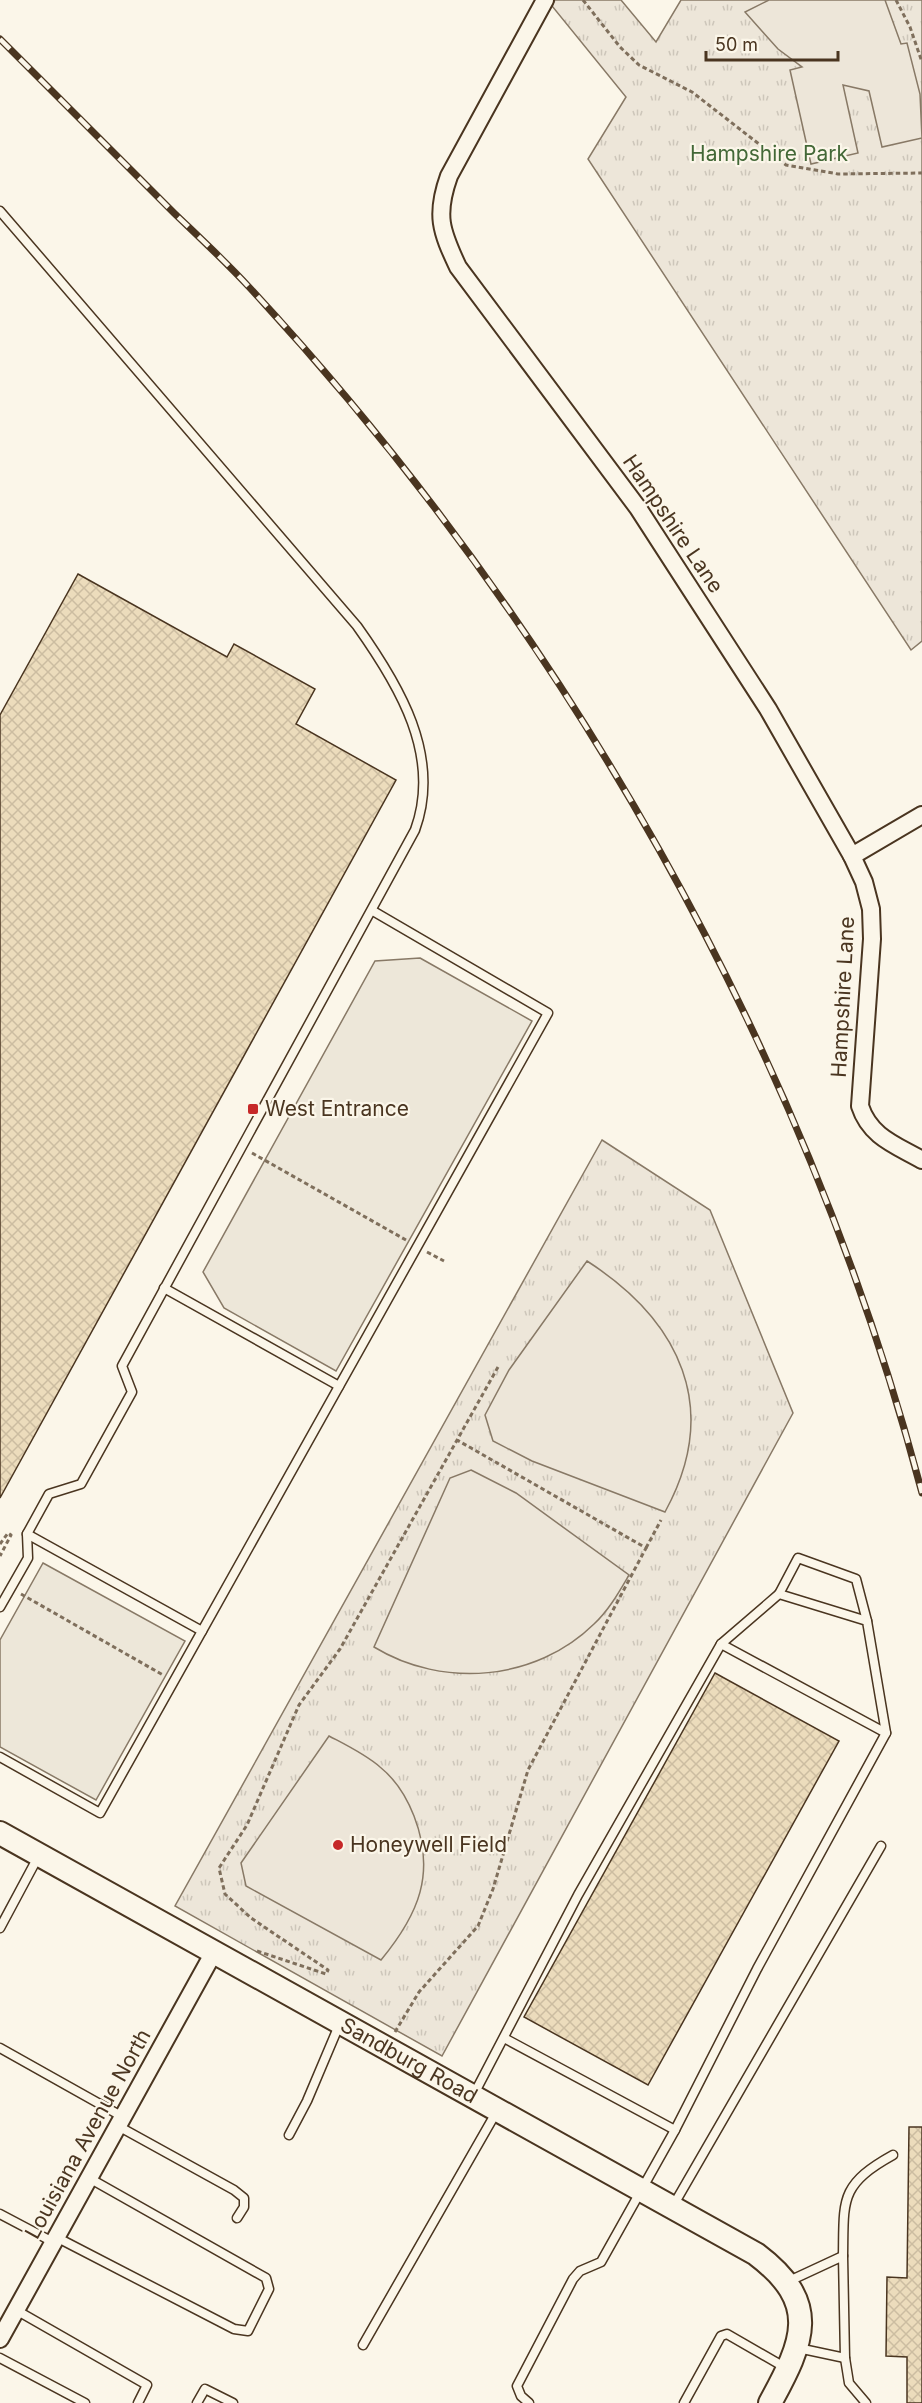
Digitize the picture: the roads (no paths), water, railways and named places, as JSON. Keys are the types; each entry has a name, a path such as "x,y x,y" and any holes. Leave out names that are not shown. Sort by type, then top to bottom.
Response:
{"street":[{"name":"Hampshire Lane","path":"545,0 449,176 442,196 439,218 444,238 458,267 638,508 768,709 852,856 864,882 871,909 872,939 860,1106 865,1122 875,1134 922,1160"},
{"path":"852,856 922,815"},
{"name":"Sandburg Road","path":"0,1833 756,2254 787,2282 798,2307 801,2330 798,2348"},
{"name":"Louisiana Avenue North","path":"0,2338 214,1952"},
{"path":"770,2403 789,2370 798,2348"}],"lane":[{"path":"0,211 357,626 394,681 418,743 423,765 422,800 415,830 373,911 122,1366 132,1392 81,1484 49,1494 27,1534 28,1558 0,1607"},
{"path":"0,1757 100,1813 548,1013 373,911"},
{"path":"164,1288 339,1386"},
{"path":"27,1534 202,1631"},
{"path":"472,2097 578,1895 721,1644 779,1594 798,1558 856,1579 867,1621 886,1733 757,1969 675,2130 601,2262 580,2271 573,2279 517,2386 521,2396 530,2403"},
{"path":"779,1594 867,1621"},
{"path":"721,1644 886,1733"},
{"path":"672,2209 881,1846"},
{"path":"0,1928 40,1855"},
{"path":"289,2135 307,2101 319,2068 341,2023"},
{"path":"504,2038 675,2130"},
{"path":"0,2048 234,2190 244,2199 244,2207 237,2218"},
{"path":"363,2345 497,2110"},
{"path":"866,2403 849,2383 845,2358 844,2202 847,2193 856,2181 875,2165 893,2155"},
{"path":"0,2214 234,2329 248,2331 269,2289 266,2278 89,2178"},
{"path":"787,2282 843,2256"},
{"path":"16,2310 147,2385 138,2403"},
{"path":"684,2403 721,2336 727,2334 789,2370"},
{"path":"798,2348 845,2358"},
{"path":"0,2358 85,2403"},
{"path":"196,2403 205,2389 233,2403"}],"railway":[{"path":"0,39 240,277 363,417 470,555 569,699 659,849 740,1005 812,1164 872,1327 922,1493"}],"place":[{"name":"West Entrance","path":"253,1109"},
{"name":"Honeywell Field","path":"338,1845"}],"park label":[{"name":"Hampshire Park","path":"769,154"}]}
